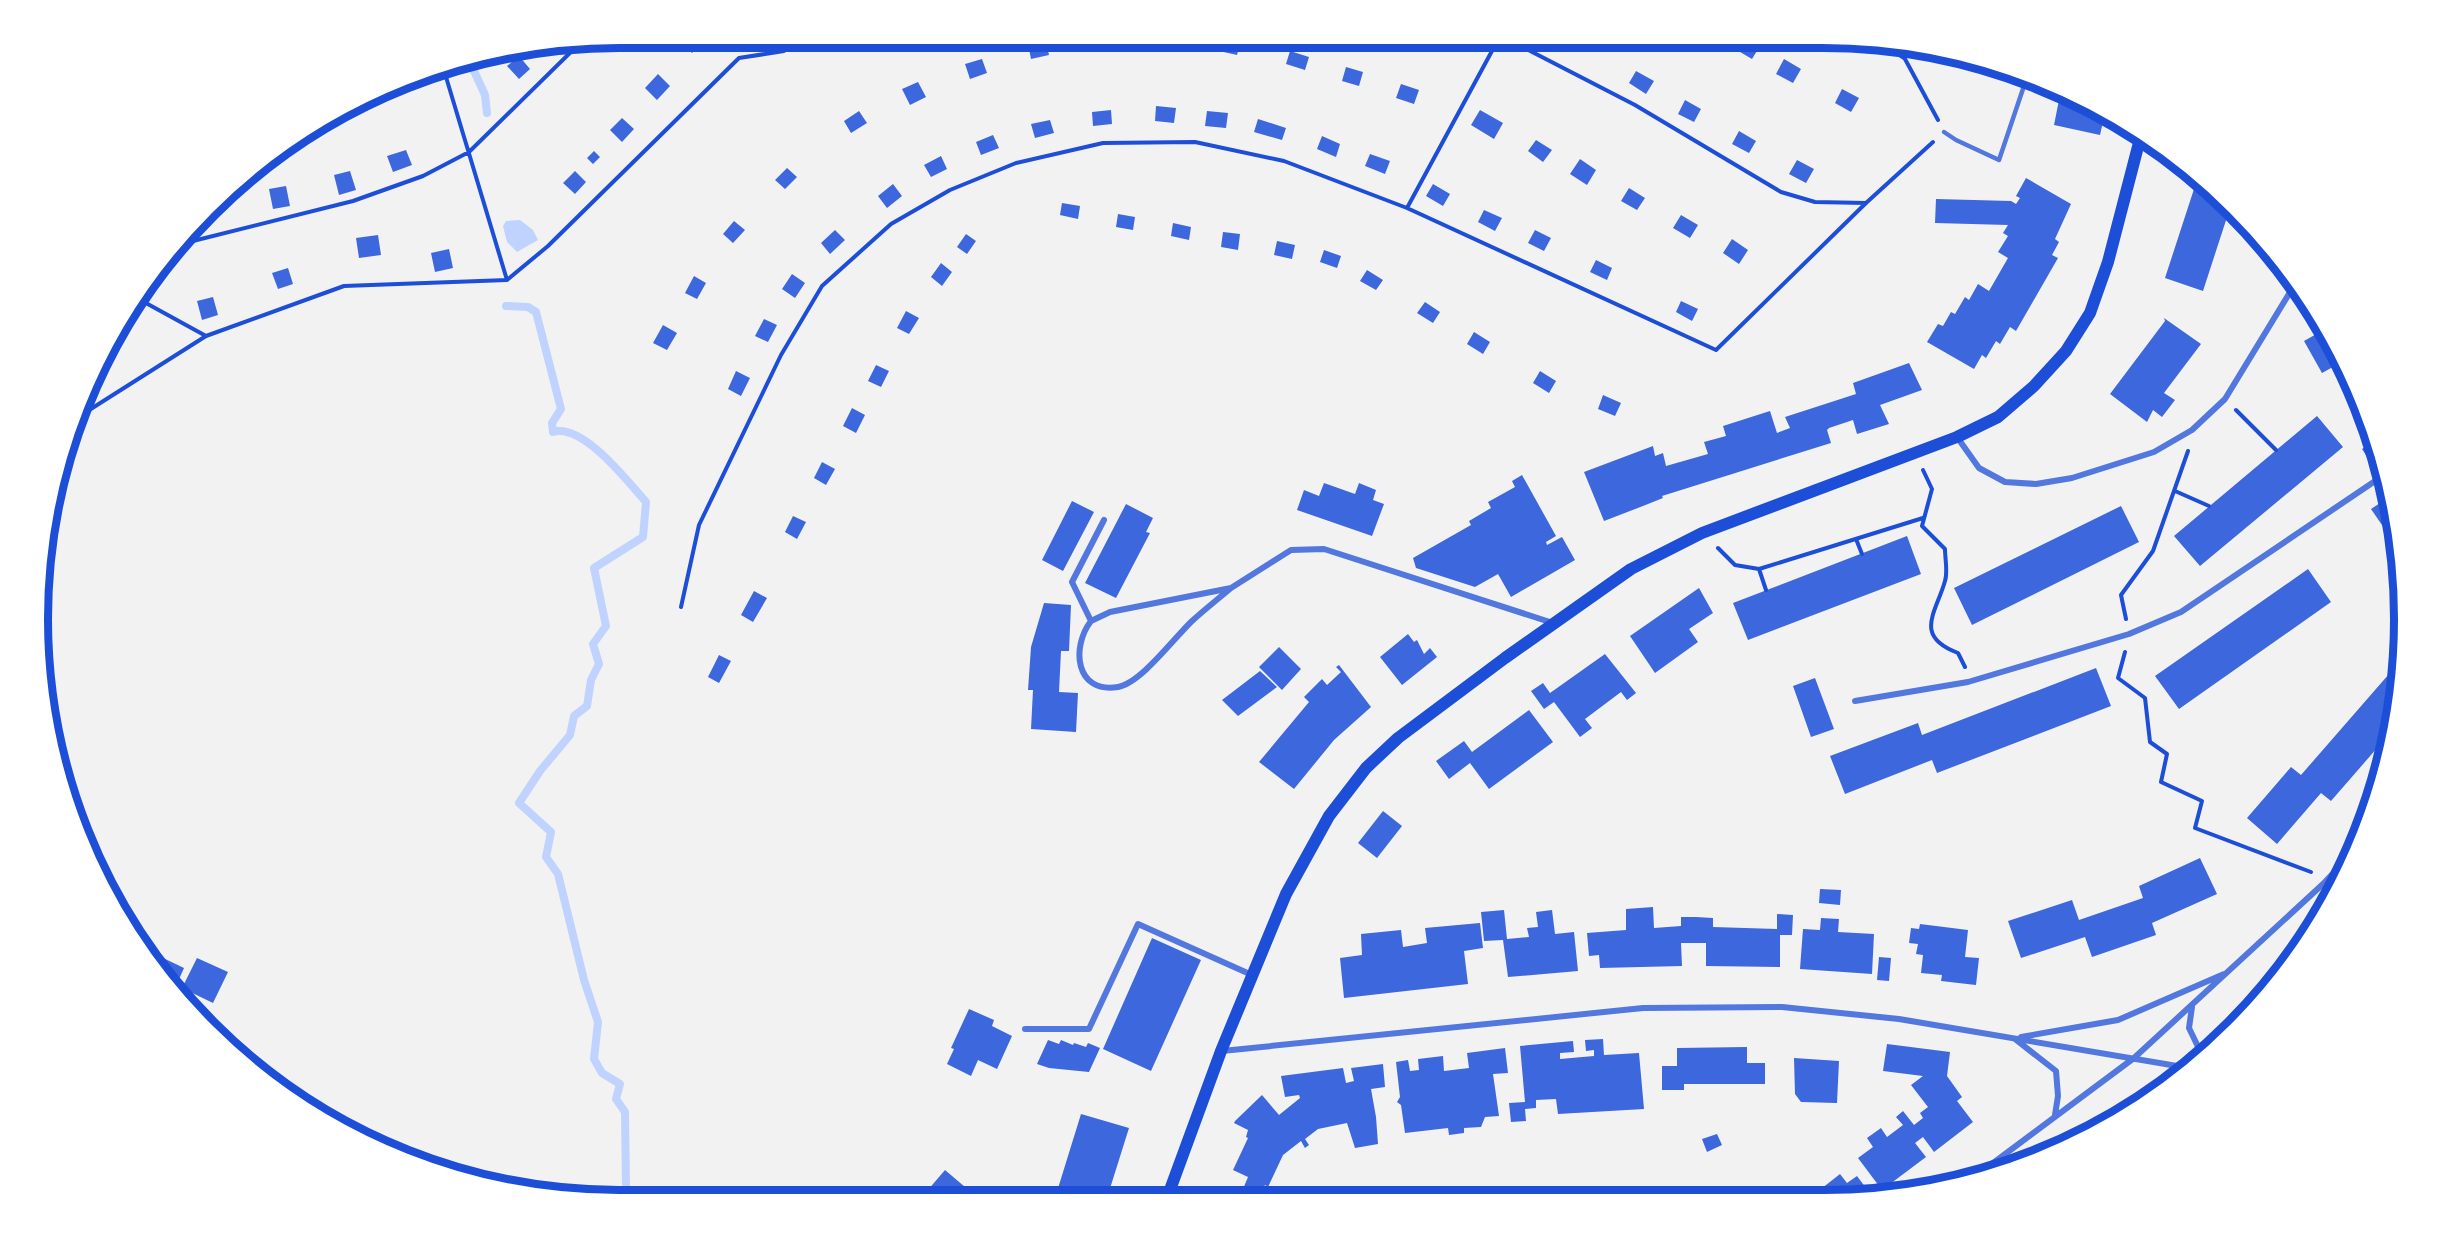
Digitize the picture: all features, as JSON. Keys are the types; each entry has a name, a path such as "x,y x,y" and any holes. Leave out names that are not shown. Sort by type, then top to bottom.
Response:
{"main road":[{"path":"1170,1190 1221,1052 1286,894 1329,816 1366,768 1398,738 1553,623 1631,569 1702,533 1956,437 1998,417 2034,386 2066,351 2090,313 2108,262 2139,143"}],"street":[{"path":"1956,437 1979,468 2005,482 2036,484 2072,478 2144,455 2192,430 2225,399 2290,291"},
{"path":"1855,702 1968,682 2129,634 2181,612 2377,481"},
{"path":"1091,621 1072,582 1104,520"},
{"path":"1231,588 1110,612 1091,621 1082,632 1078,647 1079,664 1086,677 1103,687 1119,687 1135,680 1193,620 1231,588 1291,550 1324,549 1553,623"},
{"path":"1990,1165 2134,1058 2192,1007 2336,871"},
{"path":"1024,1029 1089,1029 1138,924 1252,975"},
{"path":"2014,1038 2118,1020 2229,972"},
{"path":"1221,1052 1642,1008 1782,1007 1899,1019 2178,1066"},
{"path":"2192,1007 2189,1028 2199,1048"},
{"path":"2014,1038 2056,1071 2058,1096 2055,1115"}],"lane":[{"path":"1944,132 1999,160 2024,84"}],"path":[{"path":"87,412 206,336 344,286 507,280 548,246 739,58 784,51 788,48"},
{"path":"1407,208 1494,48"},
{"path":"1524,48 1635,105 1781,192 1815,202 1866,203"},
{"path":"191,241 353,201 423,176 469,152 573,50"},
{"path":"1897,53 1905,58"},
{"path":"681,607 699,525 781,355 822,286 891,224 950,189 1016,163 1103,143 1195,142 1284,161 1407,208 1716,350 1866,203 1944,132 1905,54"},
{"path":"445,75 507,280"},
{"path":"144,302 206,336"},
{"path":"2225,399 2276,450"},
{"path":"2192,430 2186,461 2153,551 2121,595 2129,634 2118,678 2145,698 2151,742 2167,754 2161,782 2202,801 2195,828 2328,879"},
{"path":"1914,452 1932,489 1922,526 1945,549 1946,579 1930,618 1932,636 1943,647 1958,653 1965,664 1968,682"},
{"path":"2175,491 2209,506"},
{"path":"1735,565 1759,569 1924,518"},
{"path":"1856,539 1862,554"},
{"path":"1759,569 1766,590"}],"water":[{"path":"520,220 533,230 538,240 517,252 507,242 503,226 506,221"}],"building":[{"path":"687,48 697,48 692,53"},
{"path":"1029,48 1048,48 1049,55 1031,59"},
{"path":"1220,48 1239,48 1237,55 1219,51"},
{"path":"1736,48 1759,48 1752,59"},
{"path":"1290,51 1309,57 1305,70 1286,64"},
{"path":"520,57 530,69 519,79 507,66"},
{"path":"982,59 987,73 970,79 965,64"},
{"path":"1784,59 1801,69 1793,83 1776,74"},
{"path":"1346,67 1363,72 1359,86 1342,81"},
{"path":"1636,71 1654,81 1646,94 1629,83"},
{"path":"658,74 670,86 657,100 645,88"},
{"path":"918,82 926,97 910,105 902,89"},
{"path":"1401,84 1419,90 1414,104 1396,98"},
{"path":"1842,89 1859,98 1851,112 1835,103"},
{"path":"2059,99 2103,121 2100,135 2054,125"},
{"path":"1685,100 1701,109 1694,122 1678,114"},
{"path":"1156,106 1176,108 1174,123 1155,121"},
{"path":"1111,110 1112,124 1093,126 1092,112"},
{"path":"1480,110 1503,123 1494,139 1471,125"},
{"path":"859,111 867,123 851,133 844,121"},
{"path":"1207,111 1228,113 1226,128 1205,126"},
{"path":"622,118 634,129 622,142 610,130"},
{"path":"1258,119 1286,128 1282,140 1254,132"},
{"path":"1050,120 1054,133 1035,138 1031,124"},
{"path":"1739,131 1756,141 1749,153 1732,144"},
{"path":"993,135 999,148 981,155 976,142"},
{"path":"1322,136 1340,144 1336,157 1317,149"},
{"path":"1536,140 1552,150 1543,162 1528,151"},
{"path":"406,150 412,165 393,172 387,156"},
{"path":"594,151 600,157 593,164 587,158"},
{"path":"1370,154 1390,161 1385,174 1365,166"},
{"path":"941,156 947,169 931,177 924,165"},
{"path":"1580,159 1596,170 1587,185 1570,174"},
{"path":"1797,160 1814,169 1806,183 1789,174"},
{"path":"787,168 797,177 785,189 775,180"},
{"path":"350,171 356,190 339,195 334,175"},
{"path":"575,171 586,182 575,194 563,183"},
{"path":"2026,178 2071,204 2055,239 2059,242 2052,255 2058,258 2016,331 2010,327 2000,344 1996,341 1986,358 1982,355 1974,369 1927,342 1938,324 1943,326 1951,312 1955,314 1965,297 1969,300 1978,284 1989,291 2008,258 1998,252 2008,236 2003,233 2008,225 1935,223 1936,199 2011,201 2016,204 2020,198 2016,196"},
{"path":"893,184 902,196 887,208 878,196"},
{"path":"1433,184 1450,194 1443,206 1426,196"},
{"path":"286,186 290,206 273,209 269,189"},
{"path":"1629,188 1645,198 1637,210 1621,201"},
{"path":"2194,189 2200,191 2228,216 2203,291 2165,278"},
{"path":"1062,203 1080,206 1078,219 1060,215"},
{"path":"1484,210 1502,218 1495,231 1478,222"},
{"path":"1118,214 1135,217 1133,230 1116,227"},
{"path":"1681,215 1698,225 1690,238 1673,228"},
{"path":"734,221 745,230 733,243 723,234"},
{"path":"1173,223 1191,227 1189,240 1171,236"},
{"path":"835,230 845,240 830,254 821,243"},
{"path":"1535,230 1551,238 1544,251 1528,243"},
{"path":"1223,232 1240,234 1238,250 1221,247"},
{"path":"966,234 976,241 967,254 957,247"},
{"path":"378,235 381,255 359,258 356,238"},
{"path":"1732,239 1748,250 1739,264 1723,253"},
{"path":"1277,241 1295,245 1292,259 1274,255"},
{"path":"449,249 453,268 435,272 431,253"},
{"path":"1324,250 1341,256 1337,268 1320,262"},
{"path":"1596,260 1612,268 1607,280 1590,272"},
{"path":"941,263 952,272 942,286 931,277"},
{"path":"288,268 293,284 278,289 272,273"},
{"path":"1367,270 1383,280 1376,290 1360,281"},
{"path":"792,274 805,283 795,298 782,289"},
{"path":"694,276 706,283 697,299 685,293"},
{"path":"213,297 218,315 202,320 197,301"},
{"path":"1681,301 1698,309 1692,321 1676,312"},
{"path":"1425,302 1440,312 1433,323 1417,313"},
{"path":"906,311 919,318 909,334 897,328"},
{"path":"2164,318 2201,344 2164,393 2175,400 2162,417 2153,410 2147,422 2110,394 2165,321"},
{"path":"764,319 777,325 768,342 755,336"},
{"path":"663,325 677,333 667,350 653,343"},
{"path":"1474,332 1490,342 1483,354 1467,344"},
{"path":"2318,333 2335,366 2322,373 2304,341"},
{"path":"1909,363 1922,390 1880,405 1889,424 1857,434 1853,420 1829,428 1827,430 1831,443 1662,496 1663,498 1604,521 1584,472 1653,446 1655,456 1663,453 1666,466 1708,454 1704,442 1726,436 1723,426 1770,411 1777,433 1790,428 1785,417 1856,394 1853,383"},
{"path":"876,365 889,371 881,387 868,381"},
{"path":"736,371 750,378 741,396 728,389"},
{"path":"1540,371 1556,381 1549,393 1533,383"},
{"path":"1603,395 1621,403 1615,416 1598,409"},
{"path":"852,408 865,415 856,433 843,426"},
{"path":"2317,416 2343,447 2200,566 2174,536"},
{"path":"2367,445 2374,467 2362,449"},
{"path":"822,462 835,469 826,485 814,478"},
{"path":"1522,475 1556,536 1546,542 1547,545 1562,537 1575,560 1511,597 1498,574 1475,587 1416,568 1413,558 1471,525 1469,521 1491,508 1488,502 1515,487 1512,481"},
{"path":"1324,483 1355,494 1359,483 1376,490 1373,500 1384,504 1372,536 1297,510 1304,490 1319,496"},
{"path":"1072,501 1094,512 1063,571 1042,560"},
{"path":"2382,502 2386,527 2384,528 2371,509"},
{"path":"1126,504 1153,518 1146,532 1150,533 1116,598 1085,583"},
{"path":"2121,506 2139,542 1972,625 1954,588"},
{"path":"793,516 806,522 797,539 785,532"},
{"path":"1907,536 1921,574 1748,640 1733,603"},
{"path":"2308,569 2331,602 2179,709 2155,676"},
{"path":"1699,588 1713,613 1689,629 1698,642 1655,673 1630,636"},
{"path":"754,591 767,598 753,622 741,615"},
{"path":"1044,603 1071,605 1069,651 1061,651 1059,692 1078,693 1076,732 1031,729 1033,690 1028,690 1031,647"},
{"path":"1408,634 1414,642 1417,640 1424,654 1430,648 1437,657 1402,685 1380,657"},
{"path":"1279,647 1301,669 1282,690 1259,667"},
{"path":"1605,654 1636,693 1627,700 1621,692 1585,719 1592,728 1580,737 1554,702 1544,709 1531,691 1543,683 1550,693"},
{"path":"719,655 731,661 719,683 708,677"},
{"path":"1339,665 1371,707 1334,740 1294,789 1259,762 1309,702 1304,697 1322,679 1327,685 1341,672 1336,667"},
{"path":"2096,668 2111,706 1937,773 1932,760 1845,794 1830,756 1918,723 1922,735"},
{"path":"1260,671 1277,687 1238,716 1222,700"},
{"path":"2389,674 2391,676 2389,694 2380,745 2331,801 2321,793 2277,844 2247,818 2291,767 2301,775"},
{"path":"1815,678 1834,729 1811,737 1793,686"},
{"path":"1529,710 1553,742 1489,789 1470,763 1449,779 1436,761 1464,741 1472,752"},
{"path":"1383,811 1402,826 1377,858 1358,843"},
{"path":"2200,858 2217,894 2152,923 2156,935 2092,957 2085,937 2021,958 2008,921 2072,900 2079,920 2143,898 2139,886"},
{"path":"1820,889 1841,890 1840,905 1819,903"},
{"path":"1653,907 1654,928 1681,926 1681,917 1696,917 1713,918 1713,927 1777,929 1777,914 1793,915 1792,935 1780,935 1780,967 1706,966 1706,943 1681,943 1682,966 1600,968 1599,955 1589,956 1587,933 1626,930 1626,909"},
{"path":"1504,910 1507,939 1529,937 1527,928 1538,927 1536,912 1552,910 1555,934 1574,932 1578,971 1508,977 1503,940 1484,941 1481,912"},
{"path":"1821,918 1839,919 1838,932 1874,934 1872,974 1800,969 1803,929 1820,930"},
{"path":"1480,923 1483,948 1464,951 1468,984 1344,998 1340,958 1362,955 1361,934 1401,930 1403,947 1427,943 1425,928"},
{"path":"1920,924 1968,930 1965,957 1979,958 1976,985 1941,981 1942,975 1921,973 1923,955 1916,954 1918,944 1909,943 1911,928 1919,929"},
{"path":"1152,938 1201,960 1151,1071 1103,1049"},
{"path":"1879,957 1891,958 1889,981 1877,980"},
{"path":"160,958 184,968 178,981 166,967"},
{"path":"197,958 228,972 213,1003 183,987"},
{"path":"969,1009 994,1020 992,1026 1012,1036 997,1069 978,1060 971,1076 947,1064 954,1049 951,1048"},
{"path":"1603,1039 1604,1055 1639,1053 1644,1109 1558,1114 1556,1099 1536,1100 1536,1108 1525,1109 1526,1121 1511,1122 1509,1103 1525,1102 1520,1046 1573,1041 1574,1052 1560,1053 1560,1059 1594,1056 1594,1050 1586,1051 1585,1040"},
{"path":"1048,1040 1059,1044 1061,1040 1086,1047 1088,1043 1100,1048 1089,1072 1049,1068 1037,1064"},
{"path":"1887,1044 1950,1052 1947,1076 1962,1097 1957,1101 1973,1122 1934,1152 1923,1137 1915,1143 1926,1157 1887,1186 1880,1187 1858,1158 1873,1147 1867,1138 1881,1128 1887,1137 1903,1125 1896,1117 1903,1111 1914,1125 1923,1118 1920,1113 1928,1107 1911,1085 1923,1076 1883,1071"},
{"path":"1747,1047 1747,1063 1765,1063 1765,1084 1684,1084 1684,1090 1662,1090 1662,1066 1677,1066 1677,1048"},
{"path":"1505,1048 1508,1073 1493,1074 1499,1116 1485,1117 1481,1127 1464,1128 1464,1133 1449,1135 1448,1128 1405,1133 1401,1105 1397,1102 1400,1097 1396,1062 1408,1060 1410,1071 1419,1070 1418,1059 1443,1056 1444,1071 1469,1068 1467,1053"},
{"path":"1794,1058 1839,1061 1837,1103 1801,1102 1795,1094"},
{"path":"1383,1064 1385,1087 1371,1089 1378,1144 1355,1148 1347,1123 1318,1129 1305,1139 1309,1145 1305,1148 1301,1141 1283,1155 1268,1187 1265,1185 1262,1190 1243,1189 1248,1177 1233,1170 1248,1138 1246,1137 1248,1130 1234,1123 1235,1121 1262,1095 1279,1115 1300,1098 1299,1095 1285,1097 1281,1076 1343,1068 1346,1083 1354,1081 1351,1068"},
{"path":"1081,1114 1129,1128 1110,1190 1057,1190"},
{"path":"1717,1134 1722,1145 1707,1152 1702,1139"},
{"path":"945,1170 969,1190 928,1190"},
{"path":"1840,1174 1847,1183 1857,1176 1866,1188 1860,1189 1820,1190"}],"waterway":[{"path":"472,67 485,95 487,113"},
{"path":"506,306 528,307 536,312 561,409 552,423 553,432 565,432 578,436 591,445 617,469 646,502 643,537 594,568 606,626 593,644 599,664 591,680 587,706 574,716 570,735 540,771 519,803 551,832 546,857 558,874 584,980 598,1022 594,1059 602,1073 620,1084 616,1099 625,1112 627,1190"}]}
